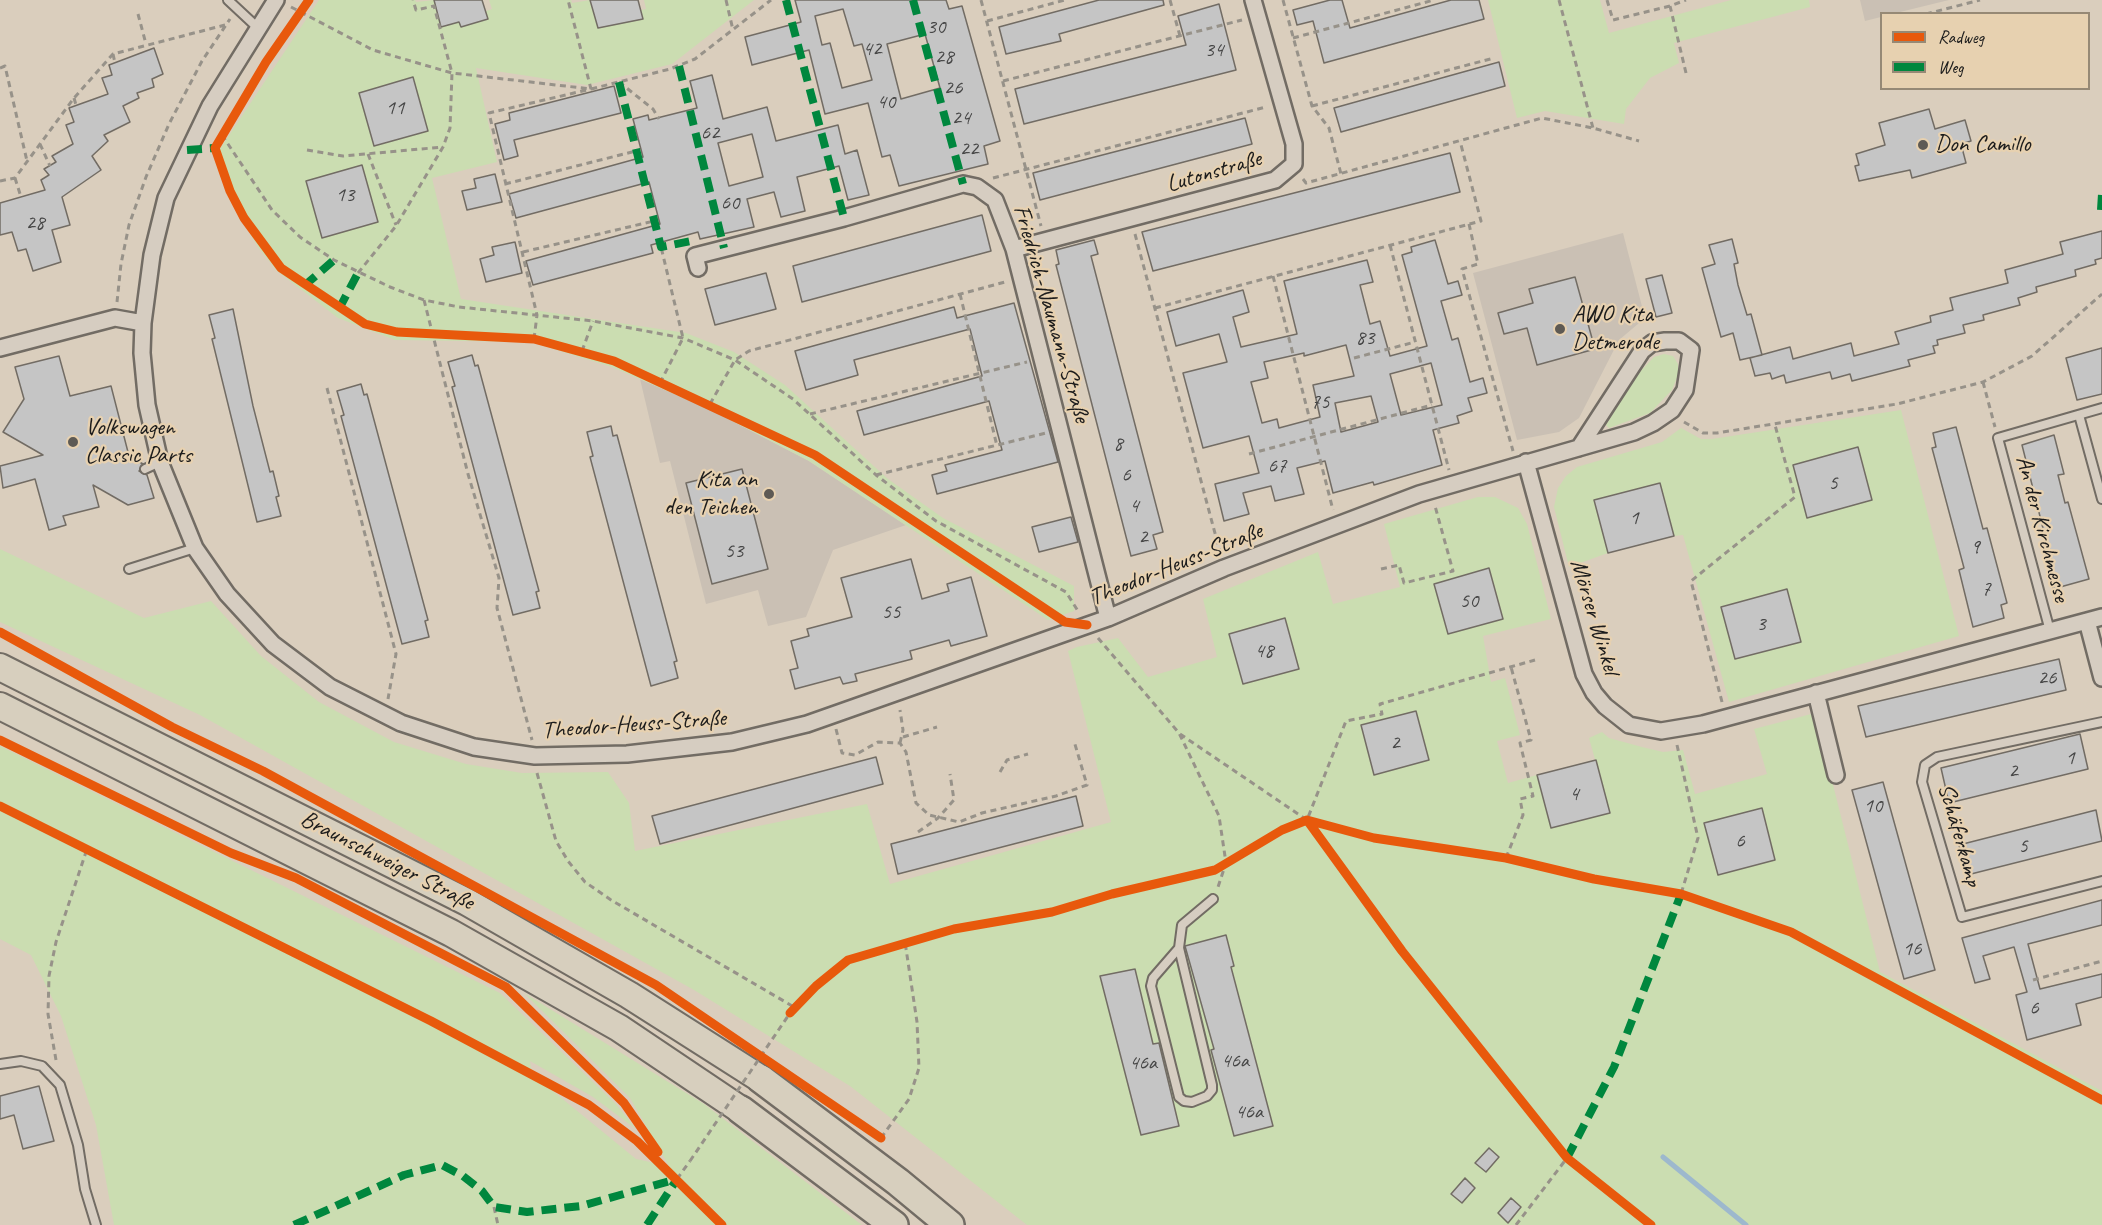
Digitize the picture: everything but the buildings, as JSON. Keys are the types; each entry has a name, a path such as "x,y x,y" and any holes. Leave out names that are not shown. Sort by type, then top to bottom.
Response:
{"highway":[{"name":"Braunschweiger Straße","path":"0,667 467,902 629,995 761,1079"},
{"name":"Braunschweiger Straße","path":"0,706 452,933 619,1029 741,1110"},
{"path":"761,1079 898,1182 950,1225"},
{"path":"741,1110 894,1225"}],"street":[{"name":"Theodor-Heuss-Straße","path":"276,0 210,106 166,198 152,255 143,323 142,353 147,405 160,462 195,548 228,594 273,644 330,687 401,723 474,747 535,756 620,754 732,742 832,716 1108,618 1224,568 1431,490 1522,463 1579,448 1634,432 1672,410 1685,390 1691,350 1679,341 1652,343 1642,351 1579,448"},
{"name":"Lutonstraße","path":"1014,249 1275,180 1294,164 1294,144 1253,0"},
{"name":"Friedrich-Naumann-Straße","path":"698,268 695,256 844,218 963,184 977,187 995,200 1014,249 1108,618"},
{"path":"0,348 116,318 143,323"},
{"name":"Mörser Winkel","path":"1522,463 1584,674 1594,693 1605,706 1629,725 1661,731 1726,718 2094,619"},
{"path":"2094,619 2102,678"},
{"path":"1816,693 1836,775"}],"lane":[{"path":"228,0 237,11 258,28"},
{"name":"An der Kirchmesse","path":"2050,631 1998,438 2102,408"},
{"path":"2079,415 2102,499"},
{"path":"145,469 160,462"},
{"path":"129,569 195,548"},
{"name":"Schäferkamp","path":"2102,722 1937,757 1925,765 1922,782 1962,917 2102,881"},
{"path":"1179,948 1153,978 1151,986 1179,1097 1184,1101 1192,1102 1207,1096 1212,1090 1212,1085 1179,948 1182,925 1213,899"},
{"path":"0,1064 21,1061 42,1066 60,1085 78,1145 85,1189 96,1225"}],"path":[{"path":"283,0 299,13 373,50 452,73 591,89"},
{"path":"358,273 396,226 443,147 450,128 452,73 434,6 416,10 413,0"},
{"path":"568,0 591,89"},
{"path":"726,0 734,30"},
{"path":"523,338 539,340 537,315 489,113 670,69 695,59 771,0"},
{"path":"981,0 1046,242"},
{"path":"987,21 1065,0"},
{"path":"1170,0 1180,37"},
{"path":"1283,0 1311,106 1329,128 1341,174"},
{"path":"1293,38 1434,0"},
{"path":"1559,0 1593,128"},
{"path":"1607,0 1613,20 1686,0"},
{"path":"1934,12 1980,0"},
{"path":"1670,6 1686,73"},
{"path":"116,318 121,264 129,225 146,177 169,124 202,61 237,11"},
{"path":"138,14 146,44"},
{"path":"1003,81 1258,16"},
{"path":"0,181 15,178 74,98 113,54 226,25"},
{"path":"113,54 115,63"},
{"path":"1311,106 1494,58"},
{"path":"0,68 4,66 27,161"},
{"path":"619,82 653,109 659,119"},
{"path":"74,98 76,105"},
{"path":"1027,171 1282,103"},
{"path":"1294,164 1306,183 1542,118 1593,128 1639,141"},
{"path":"215,148 222,135 272,210 300,237 358,273 424,300 459,307 593,321 683,338 735,360 793,399 876,475 936,520 1066,592 1087,625 1179,733 1219,816 1227,863 1213,899"},
{"path":"1155,308 1481,221 1460,141"},
{"path":"40,144 50,166"},
{"path":"307,150 343,156 443,147"},
{"path":"505,184 636,151"},
{"path":"368,154 396,226"},
{"path":"15,178 21,197"},
{"path":"1131,219 1224,568"},
{"path":"523,252 654,221"},
{"path":"1469,224 1478,264 1462,269 1522,463"},
{"path":"1390,245 1452,484"},
{"path":"661,247 683,338 656,381 670,387"},
{"path":"1273,276 1337,524"},
{"path":"710,404 735,360 749,351 1021,278"},
{"path":"960,294 997,446"},
{"path":"1672,410 1683,421 1703,433 1897,404 1983,382 2032,356 2063,331 2102,294"},
{"path":"424,300 428,334 499,578 497,608 527,712 535,756 556,841 585,882 611,900 794,1007"},
{"path":"592,354 577,350 593,321"},
{"path":"428,334 444,335"},
{"path":"1354,358 1415,342"},
{"path":"810,414 1042,359"},
{"path":"1983,382 1998,438"},
{"path":"327,388 396,654 385,715"},
{"path":"700,400 720,409"},
{"path":"1249,454 1432,405"},
{"path":"1398,414 1399,420"},
{"path":"1726,718 1692,581 1795,496 1775,424"},
{"path":"876,475 1060,429"},
{"path":"1340,429 1341,436"},
{"path":"1381,569 1399,565 1404,583 1452,571 1431,490"},
{"path":"1179,733 1307,820 1346,721 1382,714 1380,704 1535,660"},
{"path":"1506,858 1523,815 1520,799 1533,796 1520,743 1531,740 1511,667"},
{"path":"896,693 903,737 900,743"},
{"path":"832,716 842,753 855,755 878,742 900,743"},
{"path":"903,737 937,727"},
{"path":"1673,730 1698,838 1681,894"},
{"path":"900,743 906,753 916,803 929,815 959,822 982,813 1056,796 1087,785 1074,741"},
{"path":"1000,772 1007,760 1028,754"},
{"path":"918,832 938,818 954,800 950,774"},
{"path":"60,1085 48,1014 49,976 56,942 87,849"},
{"path":"881,1138 909,1099 919,1068 917,1022 905,942"},
{"path":"2033,980 2102,961"},
{"path":"671,1169 677,1179 790,1013"},
{"path":"1515,1225 1567,1158"},
{"path":"494,1207 498,1225"}],"shaded area":[{"path":"1860,0 1949,0 1900,12 1880,12 1880,17 1865,21"},
{"name":"AWO Kita Detmerode","path":"1623,233 1645,318 1619,340 1579,418 1559,432 1517,440 1473,273"},
{"name":"Kita an den Teichen","path":"640,379 711,410 809,461 906,525 833,550 806,617 768,626 758,590 706,604 670,461 660,463"}],"green space":[{"path":"319,0 415,0 416,2 434,0 441,26 492,9 489,0 571,0 572,3 590,0 598,28 643,19 641,10 646,9 644,0 754,0 672,64 587,85 476,68 497,162 432,178 461,299 686,333 734,352 785,385 888,479 943,518 1074,586 1074,611 1048,620 809,461 711,410 612,367 531,342 395,340 338,318 277,271 258,247 227,194 214,158"},
{"path":"1488,0 1600,0 1609,33 1731,0 1809,0 1810,7 1674,43 1679,63 1650,78 1626,109 1624,124 1545,111 1517,118"},
{"path":"1664,354 1673,356 1678,364 1678,375 1672,390 1650,413 1609,428 1606,425 1633,379 1654,357"},
{"path":"1901,410 1959,636 1729,702 1683,535 1674,536 1660,483 1595,500 1608,553 1569,567 1554,507 1558,488 1566,476 1577,467 1662,442 1681,428 1701,439 1712,439"},
{"path":"1478,497 1495,497 1518,508 1527,524 1551,619 1483,636 1491,682 1505,678 1520,735 1497,741 1508,783 1537,775 1551,828 1610,813 1589,738 1602,732 1609,738 1663,752 1683,750 1695,794 1767,774 1754,729 1815,713 1880,972 2102,1091 2102,1225 1027,1225 850,1086 694,990 200,715 0,622 0,549 144,618 211,601 261,656 319,702 394,742 466,764 522,773 608,772 629,803 635,851 867,804 890,884 1111,822 1068,651 1118,638 1148,677 1217,657 1203,599 1318,552 1333,604 1400,587 1384,524","holes":["1489,568 1503,618 1448,634 1434,584","1285,618 1243,684 1230,633","1416,711 1429,760 1374,774 1361,725","1762,808 1775,860 1717,874 1704,823"]},
{"path":"0,746 500,993 616,1104 636,1129 593,1097 530,1061 532,1074 636,1159 669,1166 630,1098 524,993 704,1104 862,1225 114,1225 96,1125 61,1016 31,955 0,939"}],"waterway":[{"path":"1663,1157 1746,1225"}],"marked path":[{"path":"786,0 844,218"},
{"path":"913,0 963,184"},
{"path":"679,66 724,248"},
{"path":"619,82 661,247 691,241"},
{"path":"187,150 215,148"},
{"path":"2101,210 2102,194"},
{"path":"304,286 334,260"},
{"path":"339,309 358,273"},
{"path":"1567,1158 1614,1067 1681,894"},
{"path":"294,1225 404,1175 442,1165 463,1176 482,1191 494,1207 527,1212 581,1206 677,1179"},
{"path":"647,1225 677,1179"}],"cycle path":[{"path":"309,0 266,62 215,148 230,191 244,218 281,268 365,324 397,332 534,339 614,361 815,455 1065,622 1087,625"},
{"path":"0,632 172,727 263,771 656,985 881,1138"},
{"path":"0,740 231,853 296,878 506,987 624,1103 658,1152"},
{"path":"0,806 431,1021 589,1105 637,1141 722,1225"},
{"path":"1307,820 1402,951 1567,1158 1651,1225"},
{"path":"790,1013 816,986 848,960 954,929 1052,912 1112,894 1215,870 1282,830 1307,820 1374,838 1506,858 1594,879 1681,894 1791,932 2102,1100"}],"place":[{"name":"Don Camillo","path":"1923,145"},
{"name":"AWO Kita Detmerode","path":"1560,329"},
{"name":"Volkswagen Classic Parts","path":"73,442"},
{"name":"Kita an den Teichen","path":"769,494"}]}
